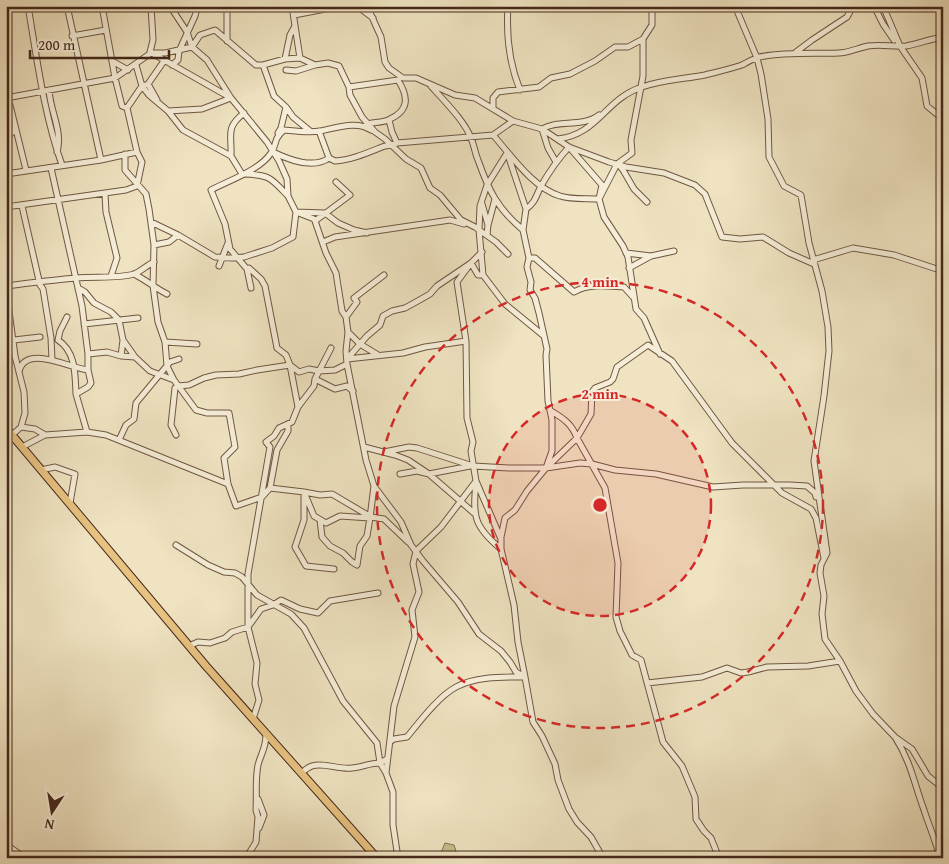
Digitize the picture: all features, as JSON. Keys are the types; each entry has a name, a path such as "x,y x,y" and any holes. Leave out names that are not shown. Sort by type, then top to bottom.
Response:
{"highway":[{"path":"6,428 189,646 377,858"}],"street":[{"path":"28,6 57,152 62,165"},
{"path":"67,6 72,36 101,160"},
{"path":"102,6 115,78 122,106 127,108"},
{"path":"151,6 153,40 151,54"},
{"path":"170,6 187,32 192,46 207,60 231,98 281,165 287,179 288,196"},
{"path":"172,65 178,60 179,50 196,12 199,7 204,6"},
{"path":"226,6 227,41"},
{"path":"292,6 300,58"},
{"path":"294,15 341,6"},
{"path":"358,6 374,18"},
{"path":"276,137 284,130 319,131 389,120 402,111 406,103 406,97 401,79 385,62 381,37 368,6"},
{"path":"508,6 509,53 512,71 520,90"},
{"path":"493,107 493,98 498,92 538,87 552,78 570,74 595,61 615,47 628,47 643,39 652,25 652,12 649,6"},
{"path":"735,6 757,58 768,119 769,157 784,186 800,195 813,262 826,310 829,351 814,461 818,502 827,552 820,573 824,596 822,614 824,634 829,648 840,661 856,691 873,714 895,737 906,754 924,812 935,837 940,858"},
{"path":"795,53 847,18 853,6"},
{"path":"874,6 890,35 900,46"},
{"path":"883,6 900,46 922,78 927,106 943,119"},
{"path":"285,59 290,35 295,26"},
{"path":"72,36 106,30"},
{"path":"7,98 115,78 151,54 192,46 200,35 215,30 256,65 300,58 315,65"},
{"path":"542,128 548,125 574,124 594,119 624,95 640,87 714,72 757,58 795,53 841,53 869,46 904,46 943,37"},
{"path":"599,199 617,164 632,153 631,140 643,76 643,39"},
{"path":"151,54 231,98"},
{"path":"112,61 128,70"},
{"path":"127,108 164,61"},
{"path":"286,70 296,71 328,63 339,66 349,87 350,95 367,124 375,132 395,144"},
{"path":"136,65 149,95 168,111 183,130 230,156 242,174"},
{"path":"262,65 274,96 286,107 293,117 311,131"},
{"path":"349,87 416,78 455,95 475,98 514,121 542,128 569,147 617,164 664,173 695,185 705,194 722,237 740,239 763,237 789,253 813,262 853,248 894,255 943,271"},
{"path":"431,86 450,107 471,137 487,185 495,199 506,216 523,230"},
{"path":"6,89 26,170"},
{"path":"168,111 202,109 231,98"},
{"path":"251,288 247,269 230,249 225,224 211,190 255,168 272,152 286,107"},
{"path":"127,108 137,152 142,162 137,186"},
{"path":"556,139 581,133 594,124 607,108"},
{"path":"230,156 230,130 235,120 244,113"},
{"path":"389,120 395,144 406,159 421,168 430,188 440,195 461,220 487,235 508,254"},
{"path":"319,131 330,158 339,161 395,144 492,135 514,121"},
{"path":"6,134 12,133 15,126"},
{"path":"542,128 548,148 556,162"},
{"path":"492,135 541,187 561,197 599,199"},
{"path":"526,209 534,204 541,187 556,162 569,147"},
{"path":"569,147 602,185 599,199 604,217 626,253 636,309 644,318 660,354"},
{"path":"6,174 101,160 137,152"},
{"path":"272,152 288,159 304,162 324,161 330,158"},
{"path":"507,153 487,185 480,206 479,230 483,275 506,304 544,336"},
{"path":"507,153 526,209 523,230 529,258 527,267 531,282 530,290 537,305 547,349 552,420 552,451 546,468"},
{"path":"125,154 125,170 137,186 146,194 154,245 153,286 158,322 165,342 167,366 174,380 196,410 207,413 229,413 235,447 224,458 228,484 236,506 262,497 270,488 277,450 288,431 288,425"},
{"path":"617,164 623,170 634,189 646,202"},
{"path":"51,168 75,278 84,304 88,370 91,383 76,394"},
{"path":"151,222 216,257 236,258 272,248 293,237 296,212 288,196 273,180 263,175 242,174"},
{"path":"315,221 324,212 350,195 336,182"},
{"path":"6,207 105,194 137,186"},
{"path":"105,194 106,212 117,258 111,276"},
{"path":"487,235 495,199"},
{"path":"481,202 488,225"},
{"path":"22,206 43,289 52,360"},
{"path":"296,212 324,212 338,223 367,233"},
{"path":"296,212 315,221 326,253 336,273 342,311 346,317 348,332 347,362 366,460 374,486 401,522 411,545"},
{"path":"323,242 335,237 450,220 470,225"},
{"path":"154,245 169,242 178,235"},
{"path":"216,257 219,266 224,257 228,240"},
{"path":"629,268 651,256 674,251"},
{"path":"482,252 457,282 466,340 467,418 473,442 470,451 476,481 501,539"},
{"path":"626,253 651,256"},
{"path":"529,258 535,258 574,292 581,287 624,287 633,297"},
{"path":"12,435 21,427 26,413 6,288 40,281 125,276 134,274 154,262"},
{"path":"471,263 478,275 483,275"},
{"path":"176,435 171,425 175,388 178,386 189,385 216,375 239,374 290,365 299,372 314,369 319,372 335,370 347,362 360,344 380,325 383,316 392,310 405,308 430,294 437,286 471,263"},
{"path":"247,269 249,268 261,279 265,286 277,348 286,356 290,365 298,407"},
{"path":"134,274 148,280 153,286 167,294"},
{"path":"346,317 356,305 357,302 354,298 384,276"},
{"path":"450,277 453,286 458,290"},
{"path":"78,288 85,292 94,303 111,312 119,320 124,340 135,357 150,371 174,380"},
{"path":"84,304 89,298"},
{"path":"84,304 94,303"},
{"path":"67,317 58,340 65,344 70,354 74,367 76,394 87,432"},
{"path":"84,324 138,318"},
{"path":"348,332 360,344 378,355"},
{"path":"14,340 40,338"},
{"path":"121,356 124,340"},
{"path":"347,362 466,340"},
{"path":"165,342 197,344"},
{"path":"603,858 591,837 577,822 569,809 558,780 555,764 533,722 518,642 514,606 501,549 505,518 514,510 546,468 577,438 591,414 592,392 595,388 610,382 617,367 648,345 672,362 732,443 782,493 811,509 816,518 824,558"},
{"path":"253,719 259,700 255,684 257,663 248,627 248,574 252,559 252,541 262,497 270,447 266,442 274,436 279,428 292,422 298,407 314,386 315,379 331,348"},
{"path":"88,354 107,352 135,357"},
{"path":"19,375 21,366 26,361 42,358 88,370"},
{"path":"119,440 126,425 134,419 136,403 170,362 179,359"},
{"path":"315,379 335,389 347,386 353,392"},
{"path":"550,411 565,419 574,430 605,488 618,563 616,618 620,631 632,655 641,660 663,742 682,766 695,797 696,820 711,838 719,858"},
{"path":"21,427 36,429 45,435"},
{"path":"22,447 45,435 87,432 106,435 228,484"},
{"path":"364,447 408,460 430,474 474,513"},
{"path":"384,452 417,448 473,466"},
{"path":"400,474 417,471 430,474 473,466 546,468 580,463 615,470 656,474 714,487 807,486 814,493 818,502"},
{"path":"41,470 55,467 75,474 70,503"},
{"path":"386,773 394,706 416,637 412,610 419,592 413,564 416,551 440,528 476,481"},
{"path":"476,481 475,518 485,534 501,549"},
{"path":"320,520 322,537 330,546 344,553 357,565 360,546 367,536 374,486"},
{"path":"270,488 304,492 318,490 332,494 370,517"},
{"path":"304,492 314,516 326,523 340,516 370,517 384,520 411,545 466,612 479,634 501,651 516,672 525,677"},
{"path":"304,492 304,520 295,547 306,566 334,569"},
{"path":"176,545 208,566 224,572 235,573 242,577 257,595 291,614 304,628 343,701 377,743 380,763 393,792 393,824 398,858"},
{"path":"189,646 198,642 210,643 225,638 232,632 248,627 260,609 274,605 281,600 300,609 318,613 330,601 378,593"},
{"path":"647,683 702,677 727,668 741,673 767,667 808,666 840,661"},
{"path":"391,741 407,737 439,702 456,687 490,677 525,677"},
{"path":"246,858 256,842 257,770 258,763 265,750 266,734"},
{"path":"895,737 912,749 928,776 943,788"},
{"path":"301,773 312,766 326,766 339,769 354,768 387,760"},
{"path":"6,841 26,858"}],"green space":[{"path":"445,843 454,845 456,851 455,858 445,858 440,855"}]}
